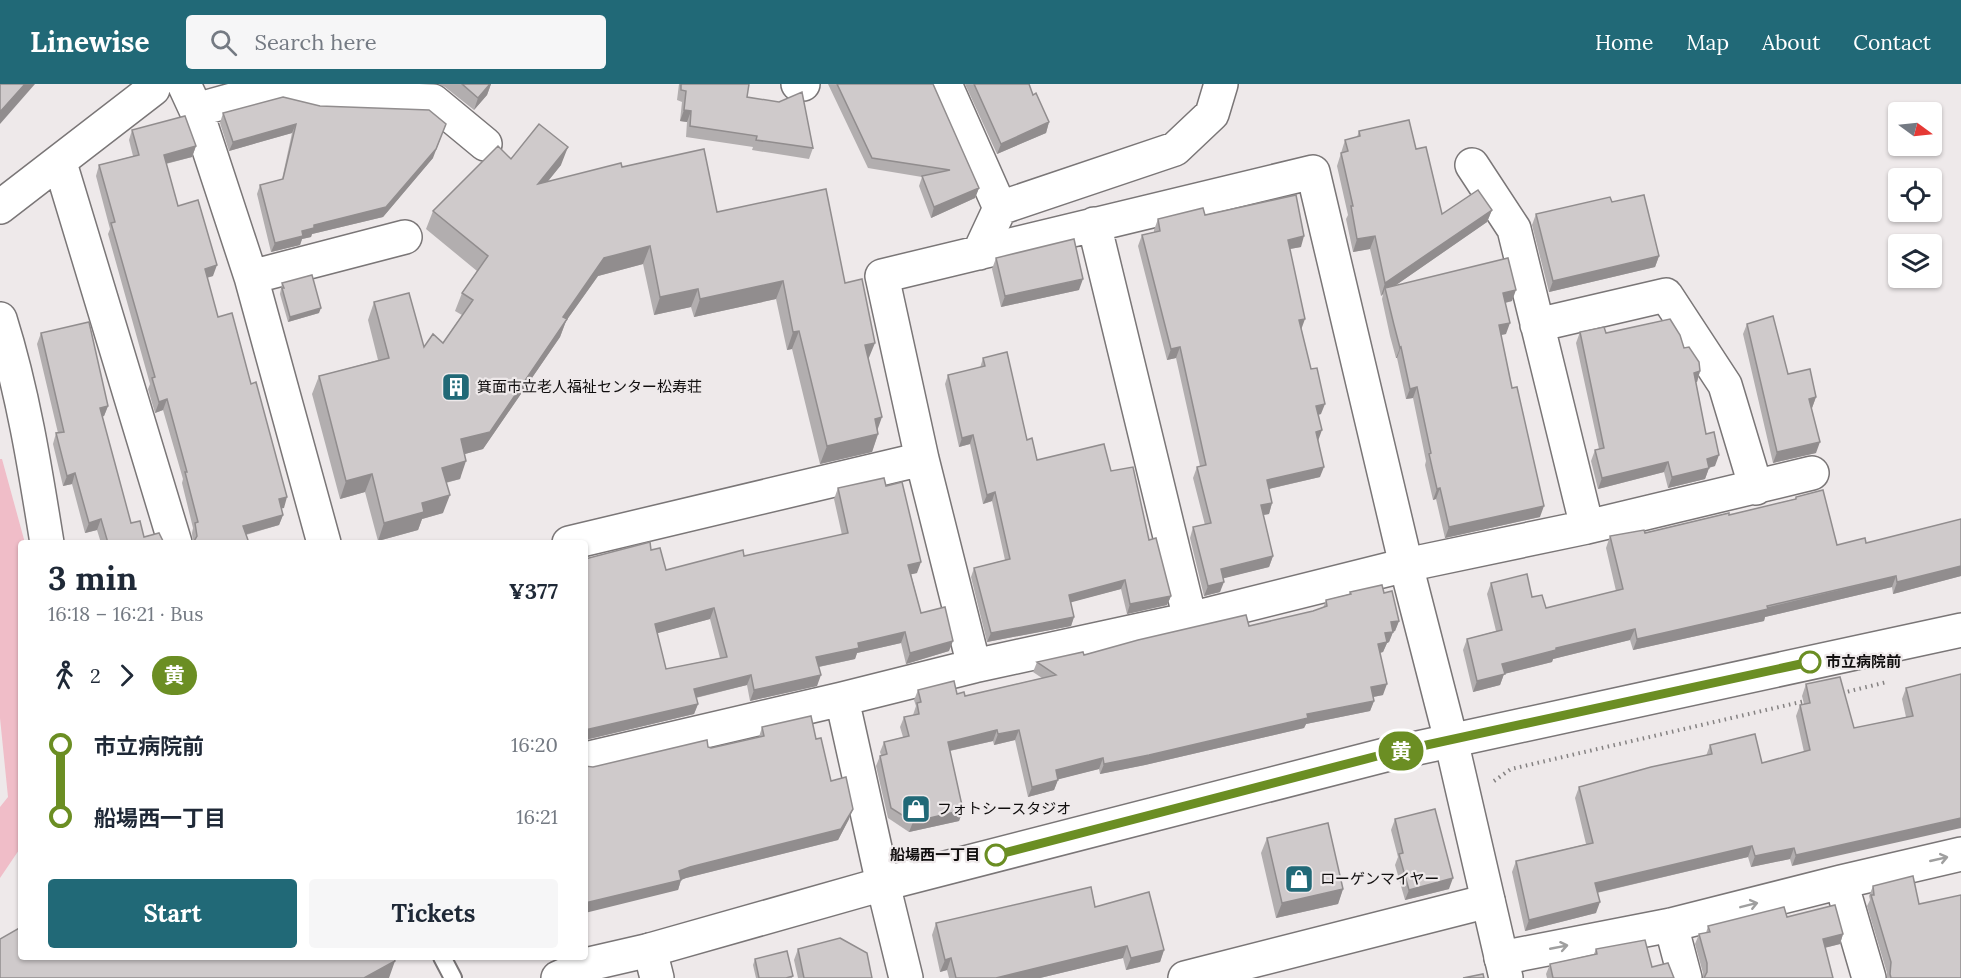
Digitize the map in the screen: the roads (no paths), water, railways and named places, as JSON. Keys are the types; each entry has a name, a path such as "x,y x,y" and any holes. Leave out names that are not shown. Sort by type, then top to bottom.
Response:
{"street":[{"path":"0,207 60,163 153,89 154,84"},
{"path":"798,84 803,84"},
{"path":"945,84 1000,208"},
{"path":"979,253 1000,208 1174,149 1212,114 1221,84"},
{"path":"323,540 251,277 190,97 279,87 317,97 433,101 485,144"},
{"path":"60,163 174,540"},
{"path":"1472,165 1514,229 1587,527"},
{"path":"974,666 922,459 882,276 1314,172 1504,968 1841,882 1961,854"},
{"path":"1094,224 1190,619"},
{"path":"251,277 405,237"},
{"path":"1537,325 1666,295 1725,385 1756,488"},
{"path":"0,319 10,351 10,394 32,450 47,540"},
{"path":"582,540 922,459"},
{"path":"588,758 974,666 1190,619 1406,565 1587,527 1812,474"},
{"path":"588,956 653,964 883,884 1385,754 1961,630"},
{"path":"842,699 906,978"},
{"path":"1841,882 1869,978"},
{"path":"1185,978 1488,901"},
{"path":"1671,925 1685,978"},
{"path":"558,978 582,960"}],"lane":[{"path":"444,960 453,978"}],"place":[{"name":"箕面市立老人福祉センター松寿荘","path":"456,387"},
{"name":"市立病院前","path":"1810,662"},
{"name":"フォトシースタジオ","path":"916,809"},
{"name":"船場西一丁目","path":"996,855"},
{"name":"ローゲンマイヤー","path":"1299,879"}]}
